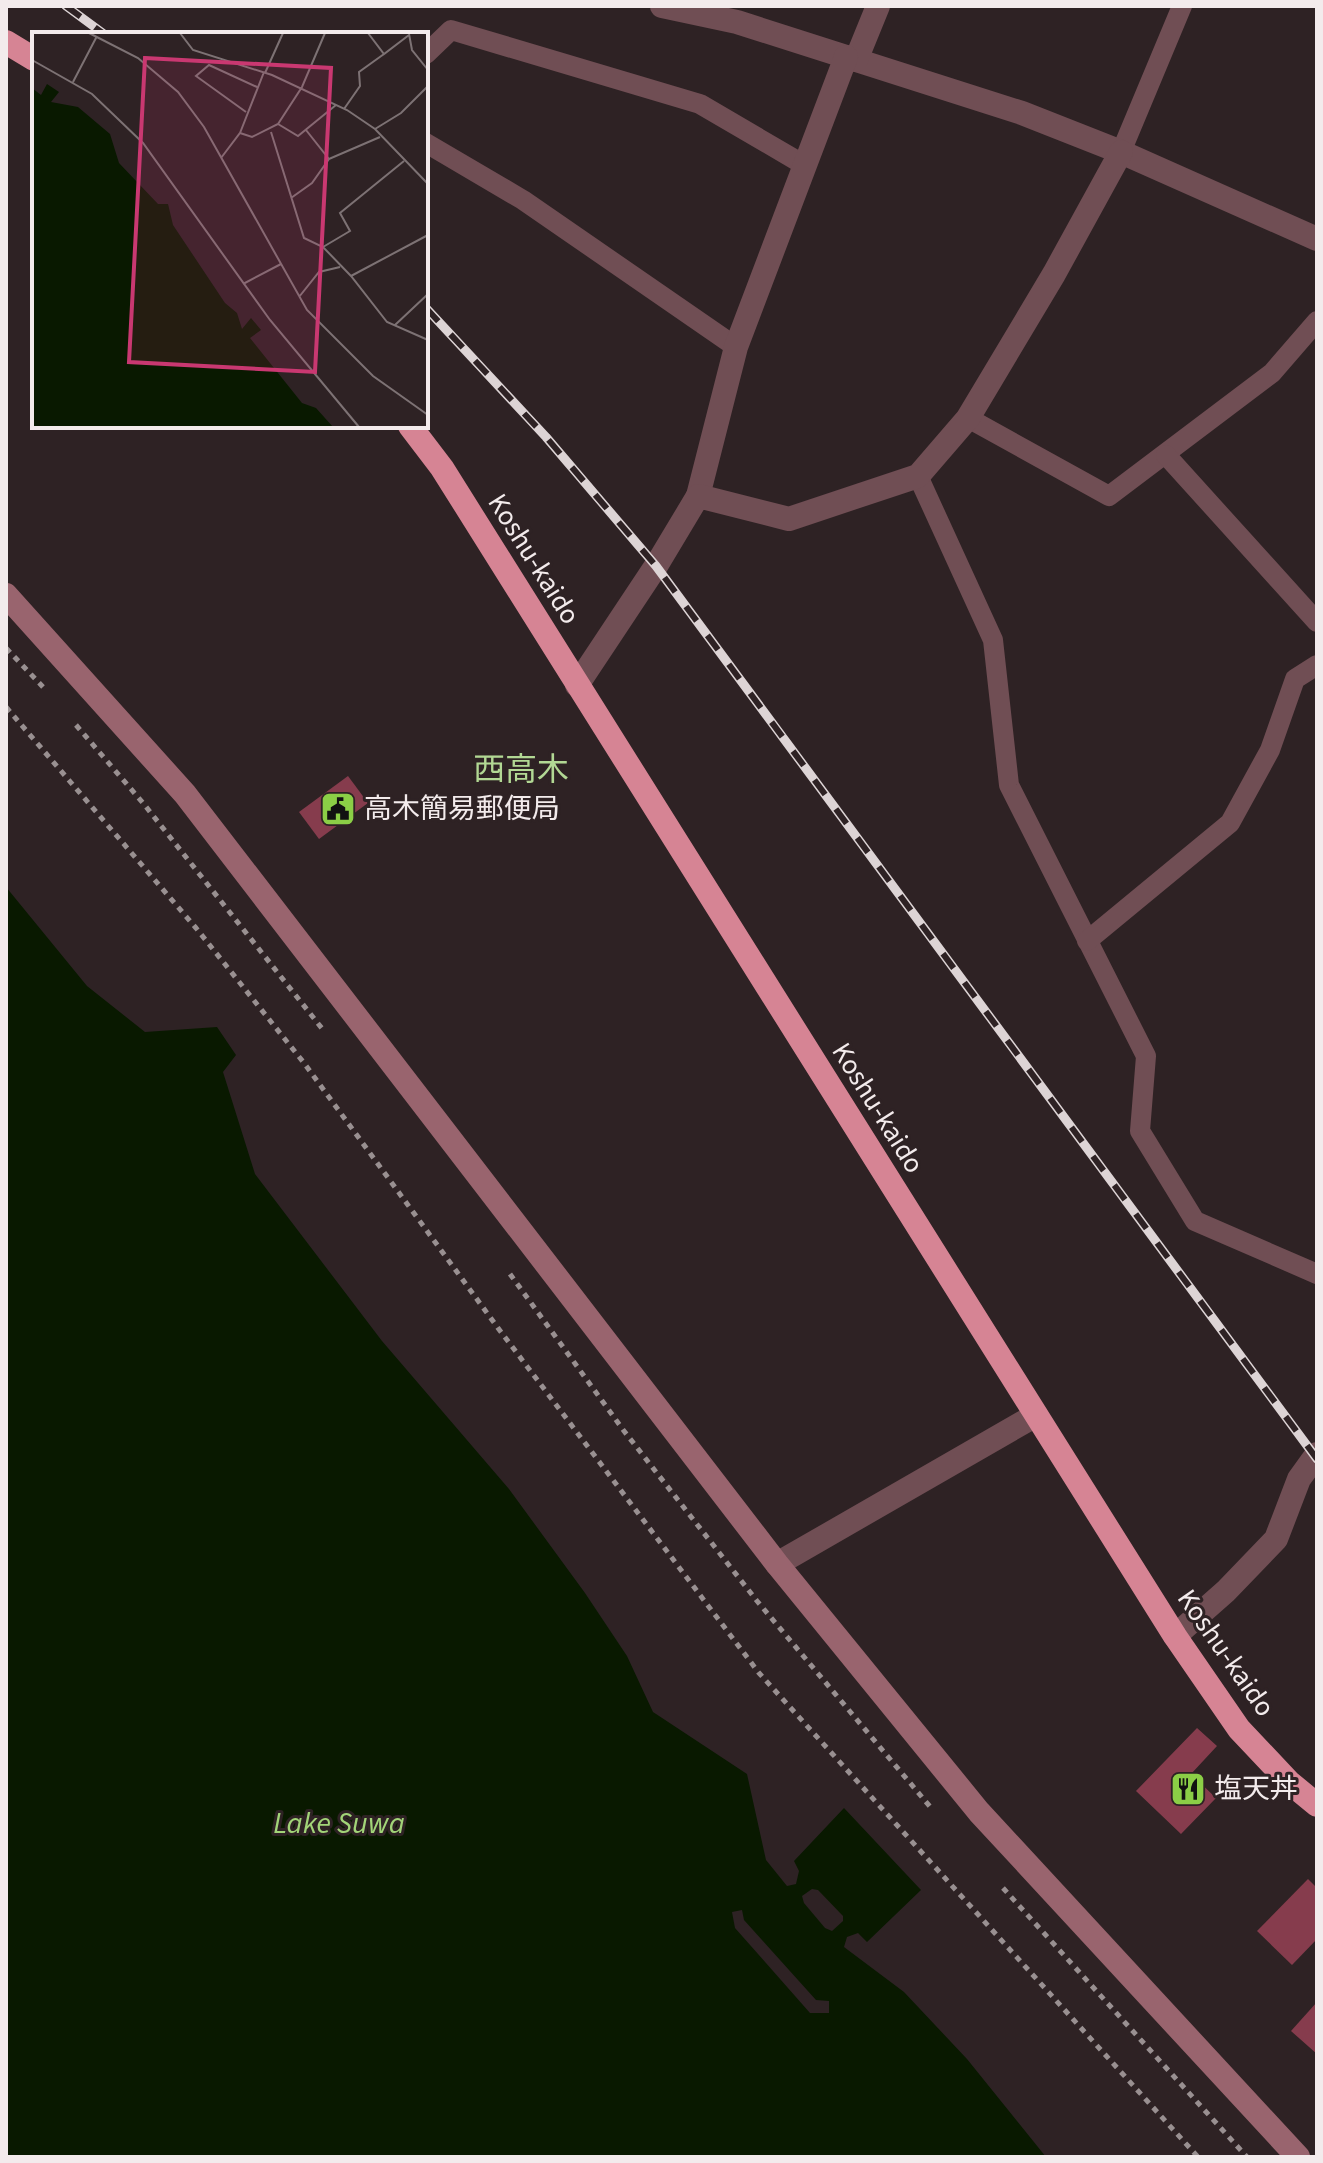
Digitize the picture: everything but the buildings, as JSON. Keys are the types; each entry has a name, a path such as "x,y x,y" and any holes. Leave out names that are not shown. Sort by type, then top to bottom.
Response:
{"highway":[{"path":"6,42 32,58"},
{"name":"Koshu-kaido","path":"412,428 442,468 1175,1636 1239,1729 1289,1782 1317,1805"}],"street":[{"path":"662,6 737,22 1022,113 1121,152 1317,239"},
{"path":"577,685 698,496 736,347 806,166 851,58 878,6"},
{"path":"698,496 789,519 918,476 968,418 1054,274 1121,152"},
{"path":"6,595 185,794 777,1564 979,1812 1298,2157"},
{"path":"777,1564 1036,1415"},
{"path":"1175,1636 1226,1591 1276,1539 1299,1479 1317,1454"}],"lane":[{"path":"1121,152 1182,6"},
{"path":"428,52 451,30 700,104 806,166"},
{"path":"428,144 523,200 736,347"},
{"path":"968,418 1109,496 1272,373 1317,321"},
{"path":"1166,455 1317,622"},
{"path":"918,476 993,640 1009,785 1146,1056 1140,1131 1195,1221 1317,1274"},
{"path":"1087,941 1230,823 1270,750 1295,679 1317,665"}],"path":[{"path":"6,707 196,928 304,1063 498,1328 759,1673 1198,2157"}],"water":[{"name":"Lake Suwa","path":"6,887 87,986 145,1032 217,1027 236,1055 223,1072 255,1174 382,1341 509,1489 627,1656 653,1712 747,1774 766,1860 787,1886 796,1884 799,1871 794,1861 844,1808 921,1890 867,1942 858,1933 847,1937 844,1947 904,1992 967,2059 1046,2157 6,2157"}],"pier":[{"path":"812,1889 818,1890 843,1916 843,1921 832,1931 825,1928 804,1903 802,1896"},
{"path":"742,1910 744,1920 816,2000 829,2001 829,2013 810,2013 735,1928 732,1912"}],"railway":[{"path":"66,6 101,32"},
{"path":"428,310 546,437 656,566 1317,1459"}],"place":[{"name":"高木簡易郵便局","path":"338,809"},
{"name":"塩天丼","path":"1188,1789"}],"district":[{"name":"西高木","path":"521,770"}]}
